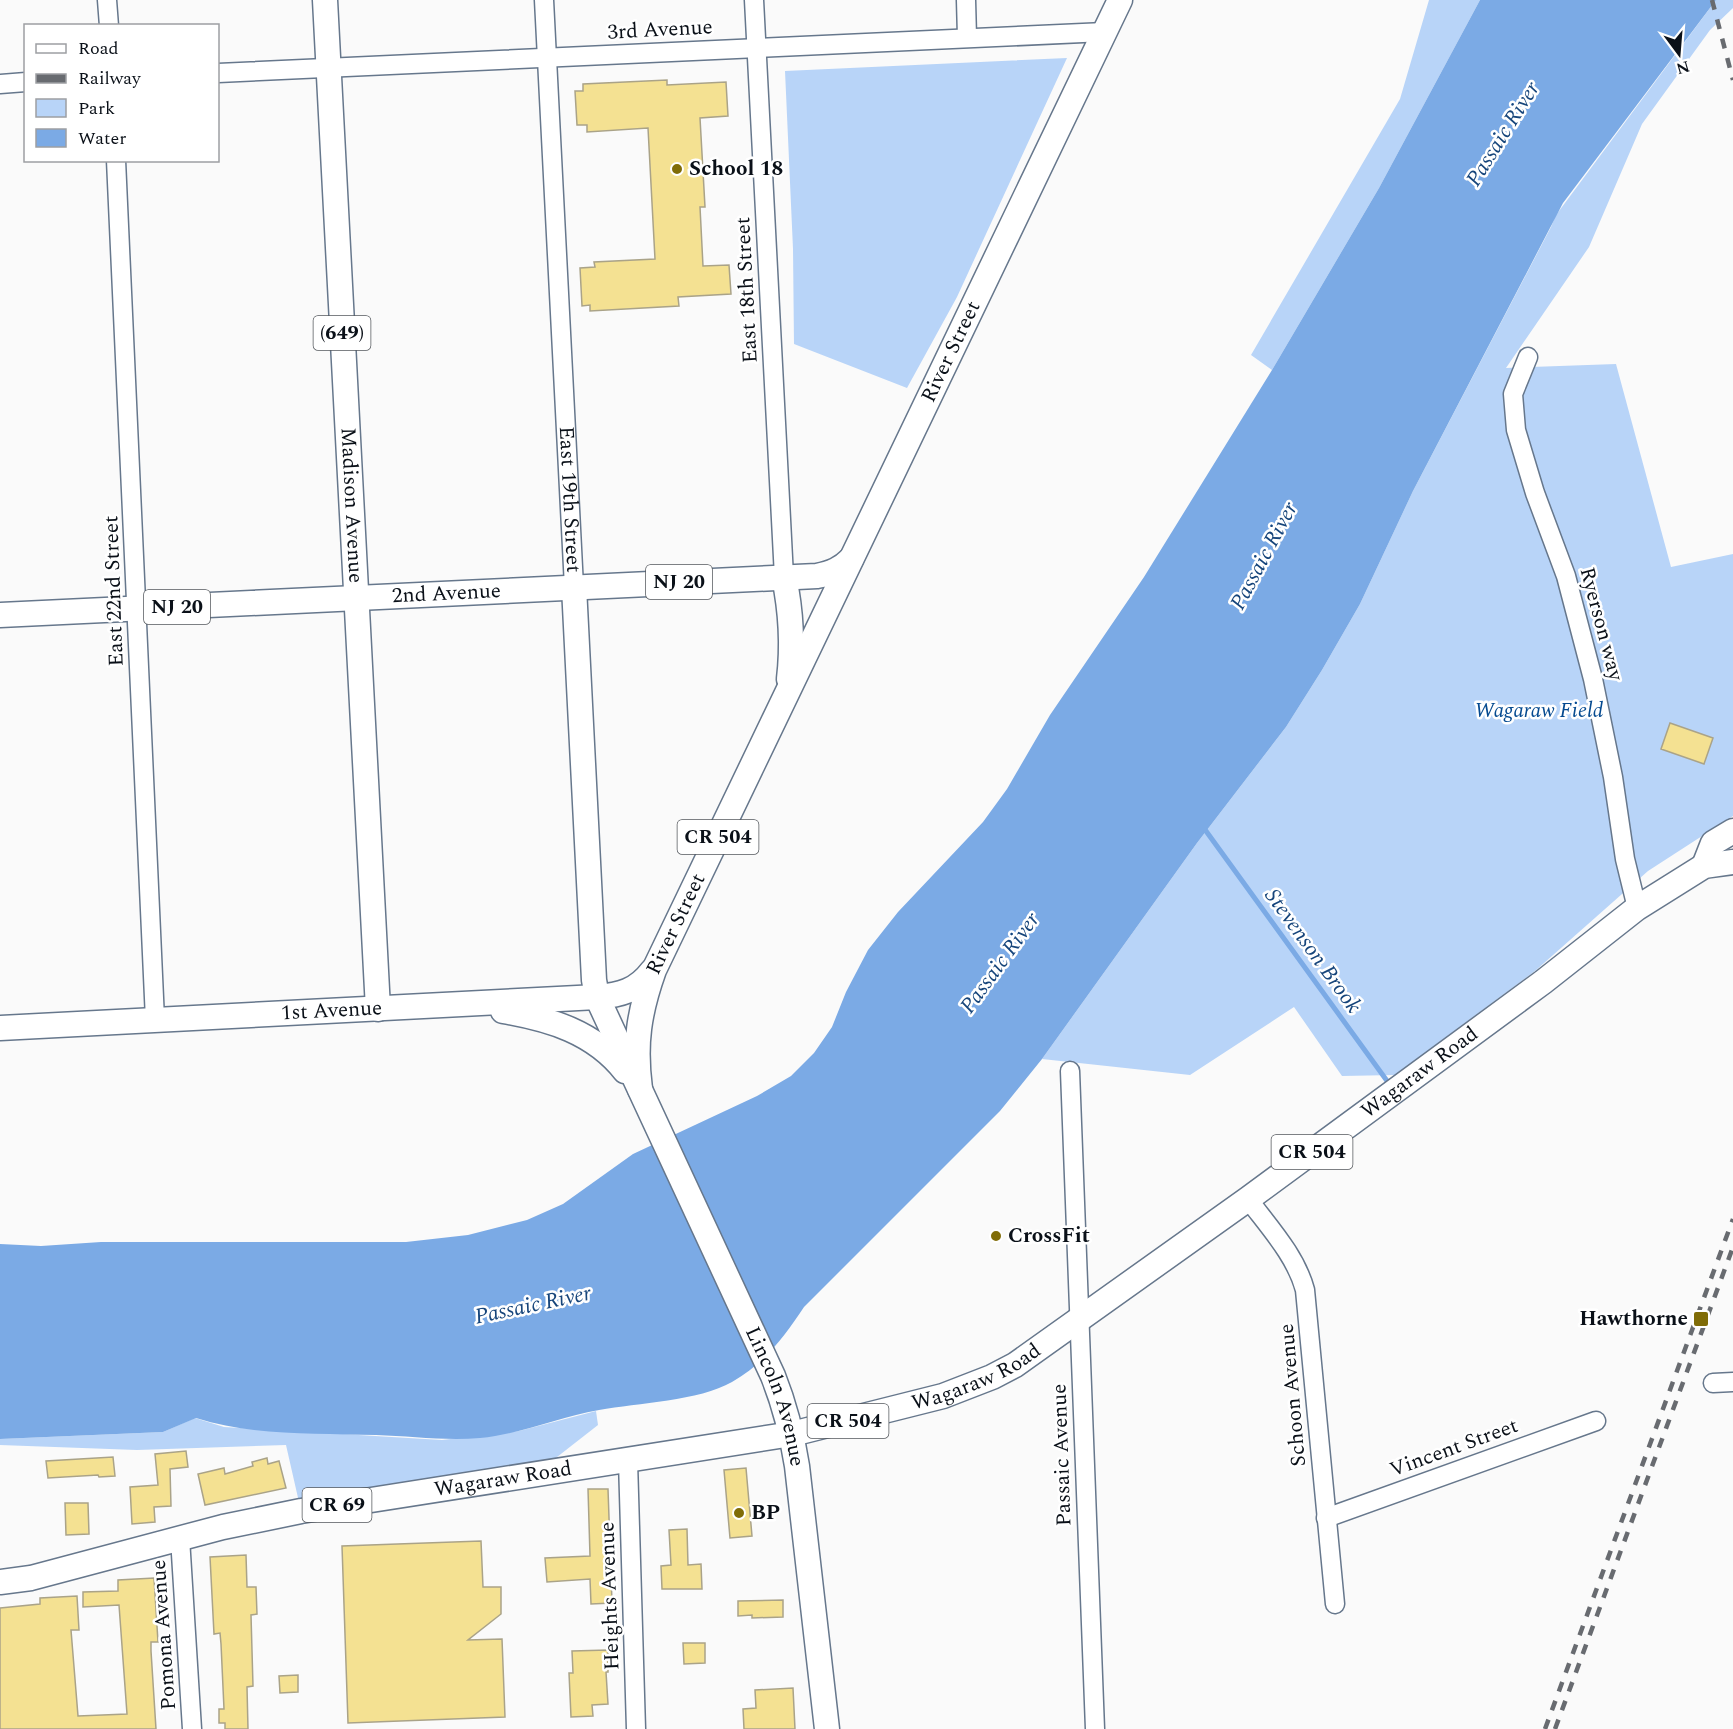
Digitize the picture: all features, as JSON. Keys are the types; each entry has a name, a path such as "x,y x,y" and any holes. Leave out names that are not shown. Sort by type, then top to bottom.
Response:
{"main road":[{"name":"Madison Avenue","path":"325,0 378,1009"},
{"name":"River Street","path":"640,1089 636,1063 636,1040 639,1018 654,970 1120,0"},
{"name":"2nd Avenue","path":"0,615 784,577 831,573 842,568 851,559"},
{"name":"River Street","path":"783,703 789,681 791,651 790,610 784,577"},
{"name":"East 19th Street","path":"574,587 594,980 597,997 640,1089"},
{"path":"1704,866 1713,843 1733,831"},
{"name":"Wagaraw Road","path":"0,1582 30,1578 180,1538 301,1511 792,1434 854,1420 968,1388 1015,1365 1248,1199 1543,982 1637,908 1704,866 1733,862"},
{"name":"1st Avenue","path":"0,1028 597,997 625,993 637,988 654,970"},
{"name":"CR 504","path":"446,1006 498,1010 526,1015 571,1029 592,1040 607,1052 640,1089"},
{"name":"Lincoln Avenue","path":"640,1089 773,1376 792,1434 827,1729"}],"street":[{"path":"107,0 109,24"},
{"name":"East 19th Street","path":"544,0 574,587"},
{"name":"East 18th Street","path":"754,0 784,577"},
{"path":"966,0 967,37"},
{"name":"3rd Avenue","path":"219,73 1105,32"},
{"path":"0,84 24,82"},
{"name":"East 22nd Street","path":"116,162 155,1020"},
{"name":"Ryerson way","path":"1528,357 1513,394 1516,430 1535,493 1566,576 1593,679 1613,777 1625,859 1637,908"},
{"name":"Passaic Avenue","path":"1070,1071 1095,1729"},
{"name":"Schoon Avenue","path":"1248,1199 1293,1261 1301,1275 1305,1290 1335,1604"},
{"path":"1713,1383 1733,1382"},
{"name":"Vincent Street","path":"1326,1518 1596,1421"},
{"name":"Heights Avenue","path":"628,1461 636,1729"},
{"name":"Pomona Avenue","path":"180,1538 192,1729"}],"green space":[{"path":"1429,0 1480,0 1379,188 1272,370 1251,355 1400,99"},
{"name":"Wagaraw Field","path":"1716,0 1733,0 1733,8 1710,30 1642,124 1589,247 1506,368 1616,364 1671,567 1733,554 1733,816 1648,871 1535,971 1395,1075 1342,1076 1294,1007 1190,1075 1042,1059 1197,843 1286,727 1360,604 1413,491 1556,215"},
{"path":"1067,58 957,297 907,388 794,344 793,249 785,71"},
{"path":"596,1411 598,1425 534,1475 301,1511 286,1445 137,1450 0,1445 0,1439 163,1432 195,1418 224,1427 442,1440 519,1431"}],"water":[{"name":"Passaic River","path":"1480,0 1716,0 1563,203 1413,491 1360,604 1286,727 1197,843 1042,1059 1000,1111 804,1307 764,1358 732,1382 703,1393 599,1410 510,1433 480,1438 441,1439 262,1431 196,1418 163,1432 0,1439 0,1244 41,1246 101,1242 406,1242 468,1235 527,1220 563,1204 633,1154 757,1096 791,1076 814,1053 832,1027 846,992 868,950 898,912 983,822 1007,789 1050,715 1144,577 1272,370 1379,188"}],"building":[{"name":"School 18","path":"667,80 667,85 726,82 728,116 700,118 705,207 700,207 703,266 729,265 731,294 678,297 679,306 590,311 590,305 582,306 580,268 595,267 594,262 655,259 648,128 587,132 587,125 577,125 575,91 583,91 583,84"},
{"path":"1670,723 1713,738 1704,764 1661,749"},
{"path":"186,1451 188,1467 170,1469 171,1506 154,1507 155,1522 132,1524 130,1487 158,1485 155,1454"},
{"path":"113,1457 115,1476 48,1478 46,1461"},
{"path":"267,1458 268,1464 279,1461 286,1488 205,1505 198,1474 224,1468 225,1474 253,1466 252,1462"},
{"name":"BP","path":"746,1468 752,1536 730,1538 724,1470"},
{"path":"588,1489 608,1489 612,1603 591,1604 590,1579 547,1582 545,1558 590,1556"},
{"path":"65,1503 88,1503 89,1534 66,1535"},
{"path":"687,1529 688,1565 701,1564 702,1589 662,1589 661,1566 671,1565 669,1530"},
{"path":"481,1541 483,1587 501,1587 501,1614 468,1640 502,1639 505,1717 348,1723 342,1546"},
{"path":"246,1555 247,1587 256,1587 257,1614 251,1615 253,1686 247,1687 248,1729 225,1729 225,1723 219,1723 219,1709 224,1709 221,1644 220,1633 214,1634 210,1557"},
{"path":"154,1578 158,1642 151,1642 151,1651 156,1729 0,1729 0,1608 40,1604 40,1598 77,1596 79,1630 71,1630 78,1716 127,1714 119,1605 83,1607 83,1592 118,1591 118,1580"},
{"path":"783,1600 783,1617 738,1616 738,1601"},
{"path":"683,1643 705,1643 705,1663 684,1664"},
{"path":"608,1650 608,1672 606,1672 608,1704 592,1705 593,1716 571,1717 569,1673 573,1673 572,1651"},
{"path":"298,1675 298,1692 280,1693 279,1676"},
{"path":"793,1688 795,1729 744,1729 743,1709 756,1708 755,1690"}],"waterway":[{"name":"Stevenson Brook","path":"1206,831 1390,1085"}],"railway":[{"path":"1712,0 1733,80"},
{"path":"1545,1729 1733,1219"},
{"path":"1555,1729 1733,1247"}],"place":[{"name":"School 18","path":"677,169"},
{"name":"CrossFit","path":"996,1236"},
{"name":"Hawthorne","path":"1701,1319"},
{"name":"BP","path":"739,1513"}]}
